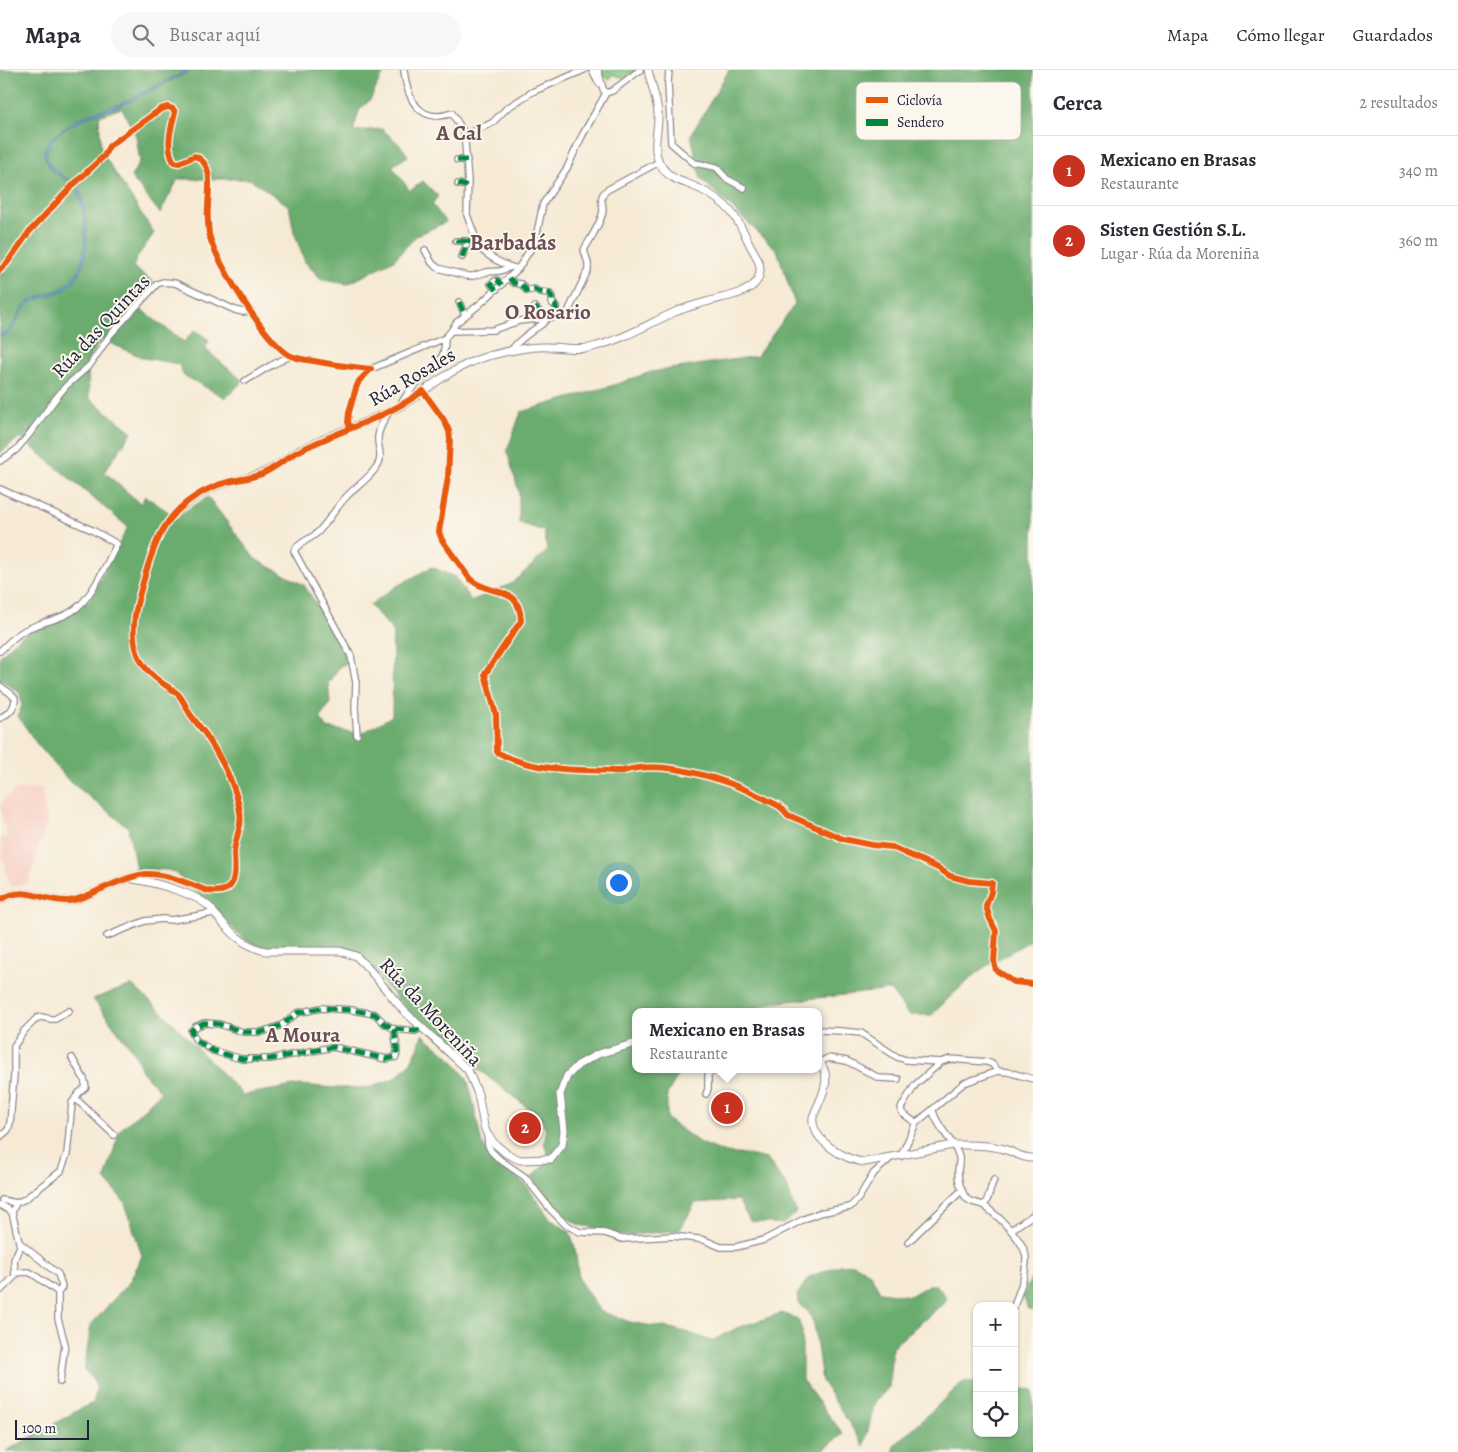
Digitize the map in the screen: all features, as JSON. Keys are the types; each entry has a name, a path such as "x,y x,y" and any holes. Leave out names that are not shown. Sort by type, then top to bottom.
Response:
{"street":[{"path":"404,70 410,97 418,108 429,116 442,116 452,113 467,134 467,216 476,240 482,250 518,269"},
{"path":"467,134 492,123 507,108 532,92 584,70"},
{"path":"592,70 604,91"},
{"path":"350,428 348,422 349,412 356,388 359,381 371,369 444,338 456,323 502,285 518,269 535,242 543,204 567,168 604,91 598,70"},
{"path":"604,91 612,90 640,70"},
{"path":"451,331 493,330 519,321 567,314 587,274 588,266 584,249 593,237 602,216 603,194 659,162 655,147 658,111 648,70"},
{"path":"669,70 671,143 694,163 716,167 727,179 744,188"},
{"path":"0,270 29,232 104,156 110,146 162,109 168,107 175,112 171,126 170,156 174,162 179,164 195,156 205,163 210,177 208,221 215,251 228,276 272,340 290,356 328,364 371,369"},
{"path":"457,160 467,160"},
{"name":"Rúa Rosales","path":"0,900 14,893 22,892 56,901 69,902 145,874 165,876 215,892 223,891 232,885 236,876 234,847 241,822 231,781 220,758 207,736 190,714 182,698 157,679 143,664 134,643 133,627 136,606 156,543 170,519 177,510 196,496 234,480 261,474 302,450 398,408 457,369 472,362 488,356 539,347 583,349 594,347 622,337 693,305 747,290 756,283 760,276 760,270 739,221 732,211 715,198 668,175 659,162"},
{"path":"458,184 467,186"},
{"path":"456,241 476,240"},
{"path":"462,257 468,241"},
{"path":"425,250 436,267 467,276 511,267"},
{"path":"510,278 514,283 521,284 528,291 534,289 549,293 552,297 552,303 556,306 557,316"},
{"name":"Rúa das Quintas","path":"0,461 16,450 61,392 90,365 110,335 158,284 163,282 175,283 235,310 251,311"},
{"path":"459,302 465,315"},
{"path":"511,351 527,335 545,323 544,318 535,307"},
{"path":"398,408 414,386 438,364 444,350 444,338"},
{"path":"245,381 290,356"},
{"path":"423,391 444,420 449,431 448,477 440,532 442,540 475,584 505,593 516,601 520,607 521,621"},
{"path":"357,735 356,683 351,656 294,551 296,547 318,532 347,496 378,465 380,459 379,430 389,412"},
{"path":"0,489 92,530 117,544 89,595 80,606 69,614 26,629 12,638 0,651"},
{"path":"0,686 15,698 15,704 10,712 0,718"},
{"name":"Rúa da Moreniña","path":"128,879 145,881 183,892 201,901 212,910 235,937 256,949 272,951 340,951 356,956 404,1010 468,1070 478,1094 482,1119 487,1134 507,1154 520,1160 551,1159 562,1145 564,1131 560,1094 567,1076 578,1065 598,1054 632,1044"},
{"path":"107,936 145,922 214,914"},
{"path":"395,1029 394,1039 398,1050 396,1056 386,1059 333,1047 270,1059 242,1058 213,1051 196,1040 191,1031 204,1023 219,1024 243,1032 262,1032 282,1025 297,1013 321,1008 375,1014 385,1024 395,1029 415,1031 422,1028"},
{"path":"0,1137 8,1130 10,1123 14,1075 14,1046 24,1031 37,1018 55,1019 69,1011"},
{"path":"822,1030 855,1032 865,1036 901,1059 940,1062 950,1059 987,1062 992,1064 998,1071"},
{"path":"1,1202 16,1202 31,1195 57,1175 64,1164 67,1154 71,1108 75,1098 86,1087 84,1079 72,1058"},
{"path":"822,1060 828,1058 847,1061 879,1078 898,1080"},
{"path":"916,1123 902,1113 902,1107 915,1085 940,1062"},
{"path":"822,1066 826,1073 827,1083 812,1121 820,1137 848,1159 856,1162 865,1162 953,1145 989,1146 1012,1151 1026,1158 1033,1158"},
{"path":"900,1156 916,1123 964,1082 998,1071 1033,1079"},
{"path":"706,1094 708,1075 710,1073"},
{"path":"75,1098 114,1135"},
{"path":"933,1109 938,1123 953,1145 959,1158 958,1178 965,1196 969,1200 984,1205 997,1215 1011,1230 1023,1249 1026,1257 1015,1302"},
{"path":"487,1134 488,1145 495,1155 525,1177 551,1210 565,1224 580,1232 605,1233 622,1239 662,1236 689,1238 704,1240 721,1247 736,1247 764,1240 811,1216 850,1207 858,1199 874,1173 892,1158"},
{"path":"984,1205 990,1196 990,1189 994,1180"},
{"path":"908,1242 962,1190"},
{"path":"0,1291 15,1276 14,1260 20,1243 12,1212 1,1202"},
{"path":"12,1212 16,1202"},
{"path":"1011,1230 1033,1215"},
{"path":"20,1243 58,1274 62,1286 58,1292 58,1319 65,1344 60,1382"},
{"path":"16,1273 28,1272 33,1274 58,1292"}],"shaded area":[{"path":"42,788 47,822 29,882 10,887 0,839 7,837 0,805 4,799 16,790"}],"green space":[{"path":"0,70 385,70 370,100 359,111 353,131 382,129 401,146 408,156 392,166 410,191 423,181 438,196 432,204 446,222 416,236 394,260 348,284 322,280 305,262 294,232 289,206 250,179 178,179 160,213 131,177 140,161 136,136 122,108 99,116 101,151 154,233 137,257 133,267 153,282 139,308 184,342 195,330 209,340 205,349 243,381 226,398 183,375 179,364 144,358 101,339 88,360 89,398 132,432 104,472 141,504 145,496 176,517 208,497 255,559 304,585 333,630 349,664 341,665 328,683 330,703 320,718 327,728 361,734 392,716 393,631 370,605 397,586 432,567 455,577 471,601 513,583 547,551 544,531 519,523 519,492 507,451 521,412 611,386 651,372 757,356 795,304 777,250 701,179 691,135 729,70 1033,70 1033,939 983,968 932,1015 909,1015 890,990 771,1003 758,1008 632,1008 632,1073 680,1073 667,1094 667,1119 700,1143 726,1153 767,1159 787,1186 796,1213 783,1224 750,1221 738,1200 695,1203 680,1230 623,1236 602,1229 579,1225 561,1214 531,1178 545,1164 548,1152 544,1143 546,1133 542,1121 420,1024 383,983 362,956 346,948 277,950 246,941 216,910 174,872 136,869 128,827 68,780 37,744 18,716 22,705 20,693 0,679 0,656 20,637 50,617 88,602 128,527 20,437 0,453"},
{"path":"600,70 637,70 623,79 612,74 610,79 603,76"},
{"path":"132,985 165,1015 243,1095 300,1085 368,1088 395,1078 410,1064 419,1046 422,1034 451,1058 467,1079 481,1140 489,1156 526,1185 550,1219 570,1232 575,1248 579,1280 600,1311 630,1322 670,1328 712,1341 737,1328 782,1313 798,1319 802,1331 802,1380 843,1434 821,1452 5,1452 93,1403 96,1385 92,1378 84,1371 91,1325 130,1281 142,1256 125,1203 105,1179 120,1130 161,1092 142,1071 134,1052 93,999"},
{"path":"854,1264 870,1273 880,1292 910,1296 929,1285 936,1285 945,1295 945,1302 892,1347 889,1387 875,1402 864,1446 822,1381 814,1324 809,1312 800,1305 797,1295 809,1277 840,1265"},
{"path":"1033,1275 1033,1311 1028,1309 1023,1296"},
{"path":"964,1381 973,1382 973,1437 1018,1437 1018,1388 1033,1390 1033,1452 894,1452 894,1446"}],"water":[{"path":"188,70 192,70 125,104 74,124 65,129 51,143 47,150 47,158 52,167 61,175 78,184 82,196 87,240 82,268 75,280 65,289 29,304 23,310 9,333 0,336 0,334 9,329 27,303 65,286 74,277 80,265 85,238 80,197 76,185 55,173 49,167 44,154 48,141 75,120 120,104"}],"marked path":[{"path":"457,160 467,160"},
{"path":"458,184 467,186"},
{"path":"462,257 468,241 477,240"},
{"path":"456,241 468,241"},
{"path":"509,278 514,283 521,284 527,291 534,289 549,293 552,297 552,303 556,306 557,316"},
{"path":"496,290 492,283 497,280 502,285"},
{"path":"459,302 465,315"},
{"path":"535,307 539,311 541,318"},
{"path":"395,1029 396,1057 386,1059 333,1047 270,1059 242,1059 213,1051 196,1040 191,1031 204,1023 219,1024 243,1032 262,1032 282,1025 297,1013 321,1008 375,1014 385,1024 395,1029 415,1031 422,1028"}],"cycle path":[{"path":"0,270 29,232 73,185 104,156 109,146 161,109 168,107 175,112 169,144 171,156 174,162 179,163 195,156 205,165 209,178 209,234 231,281 256,320 281,349 291,356 328,364 371,369"},
{"path":"350,428 348,422 349,412 356,388 359,381 371,369"},
{"path":"0,900 9,895 25,893 71,901 126,879 146,874 170,877 208,891 225,890 230,887 234,876 234,849 241,817 235,792 212,744 190,714 180,696 151,674 138,656 135,646 135,614 151,557 164,527 185,503 200,493 223,483 262,474 301,450 394,409 423,391 444,420 449,431 448,477 439,532 442,540 470,579 486,588 510,596 519,609 521,621 485,674 496,715 497,752 511,759 541,767 623,771 657,767 676,769 713,778 748,791 777,805 788,815 843,839 892,847 938,868 950,876 969,881 992,883 986,906 996,931 994,962 996,970 1014,982 1033,984"}],"place":[{"name":"Mexicano en Brasas","path":"727,1108"},
{"name":"Sisten Gestión S.L.","path":"525,1128"}],"district":[{"name":"A Cal","path":"459,133"},
{"name":"Barbadás","path":"513,243"},
{"name":"O Rosario","path":"548,312"},
{"name":"A Moura","path":"303,1035"}]}
